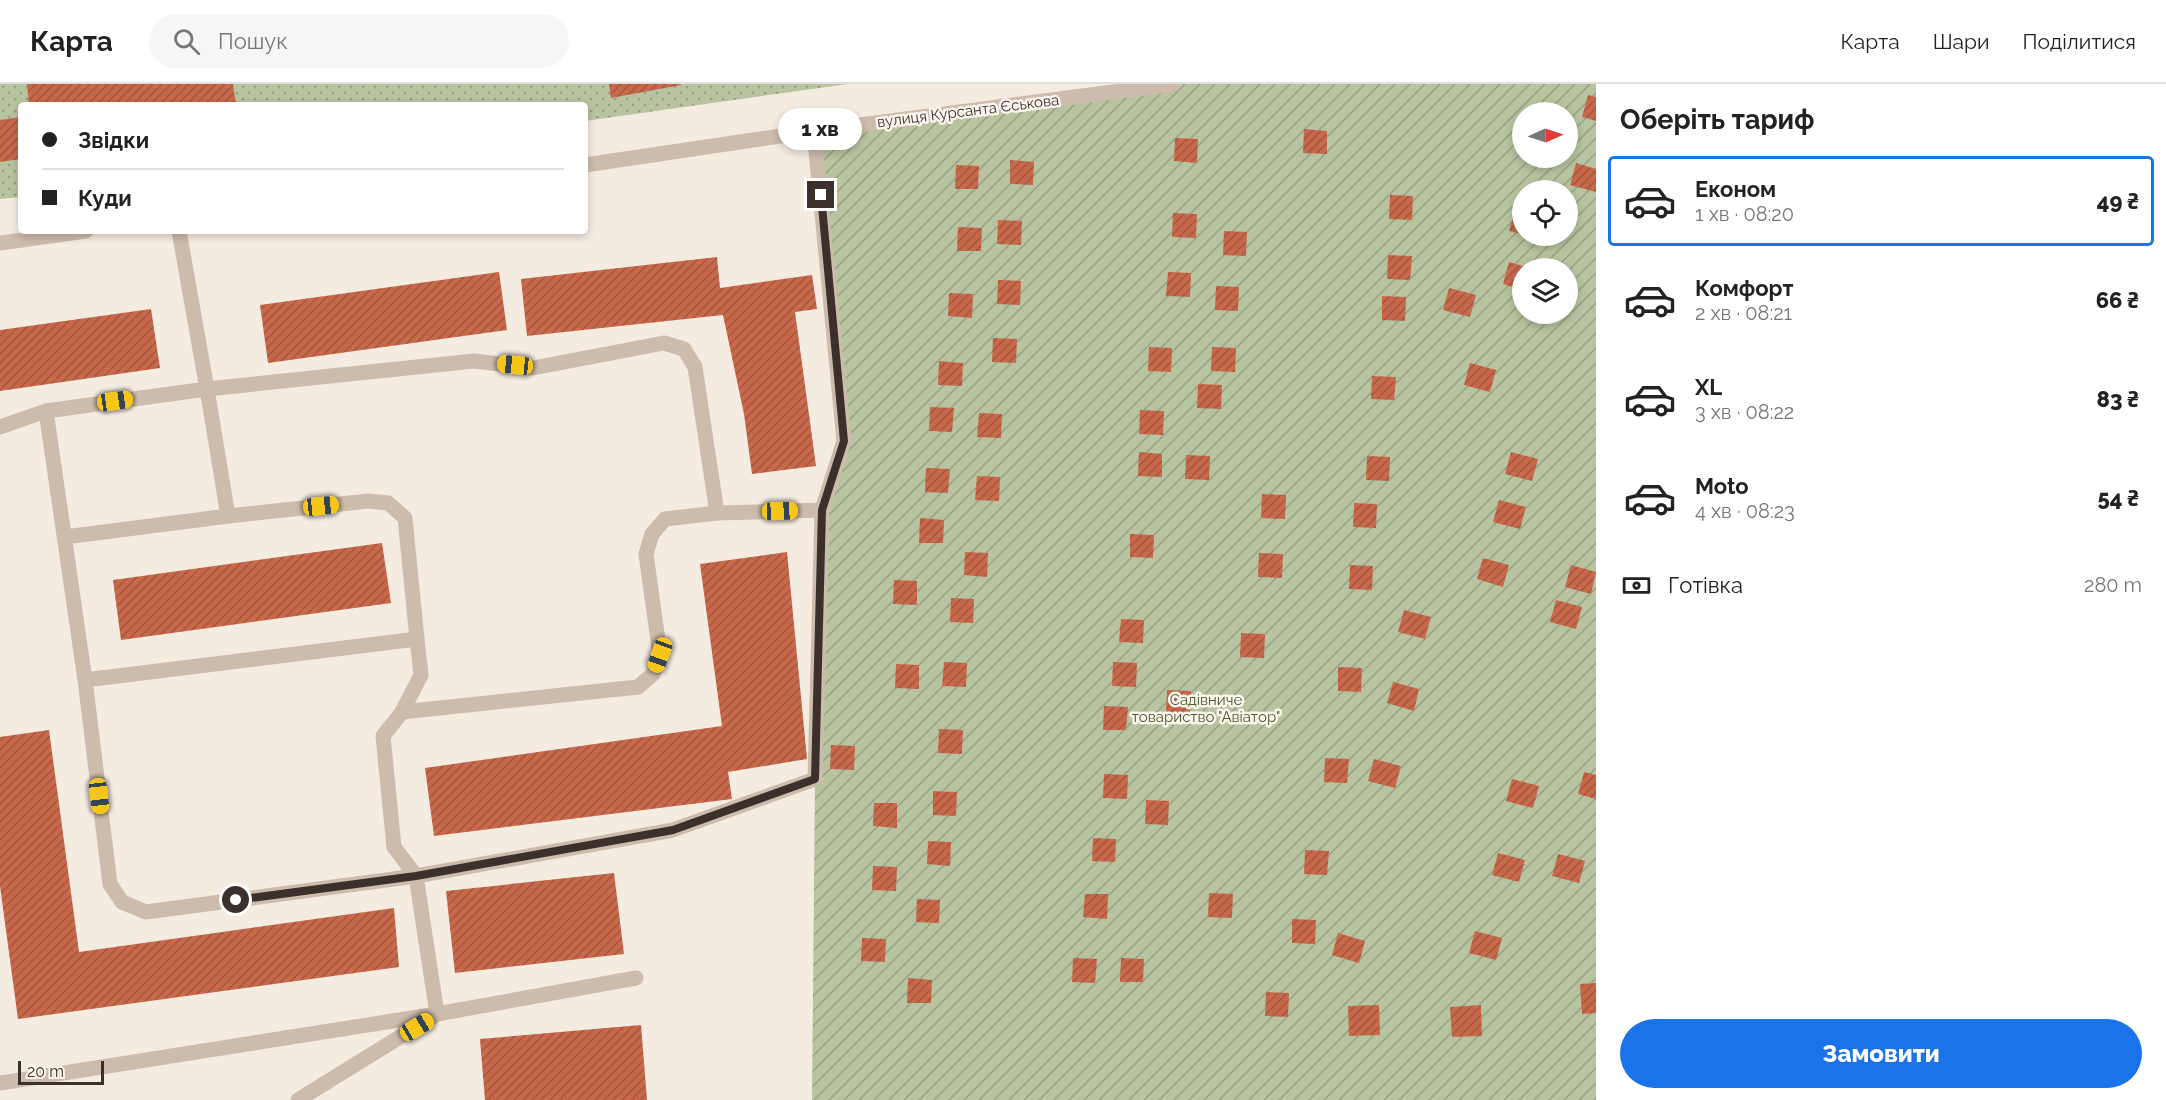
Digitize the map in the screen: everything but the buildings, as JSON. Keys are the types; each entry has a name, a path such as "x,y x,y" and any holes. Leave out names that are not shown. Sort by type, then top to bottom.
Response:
{"street":[{"name":"вулиця Курсанта Єськова","path":"588,165 814,131 1174,84"},
{"path":"46,411 85,680 110,884 122,902 146,912 416,876 673,830 815,779 822,510 844,441 814,131"},
{"path":"0,243 64,234"},
{"path":"180,234 228,516"},
{"path":"0,427 46,411 207,388 474,361 533,368 664,343 684,349 695,367 717,513"},
{"path":"64,537 368,501 387,503 405,518 421,675 402,712 383,736 394,847 416,876 437,1014"},
{"path":"402,712 638,687 653,674 660,655 646,554 652,534 664,519 717,513 822,510"},
{"path":"85,680 417,639"},
{"path":"0,1083 437,1014 636,978"},
{"path":"298,1100 437,1014"}],"green space":[{"path":"0,84 848,84 588,121 588,102 18,102 18,197 0,199"},
{"name":"Садівниче товариство \"Авіатор\"","path":"1174,84 1596,84 1596,1100 812,1100 815,779 822,510 844,441 814,131"}],"route":[{"path":"236,900 416,876 673,830 815,779 822,510 844,441 821,195"}]}
